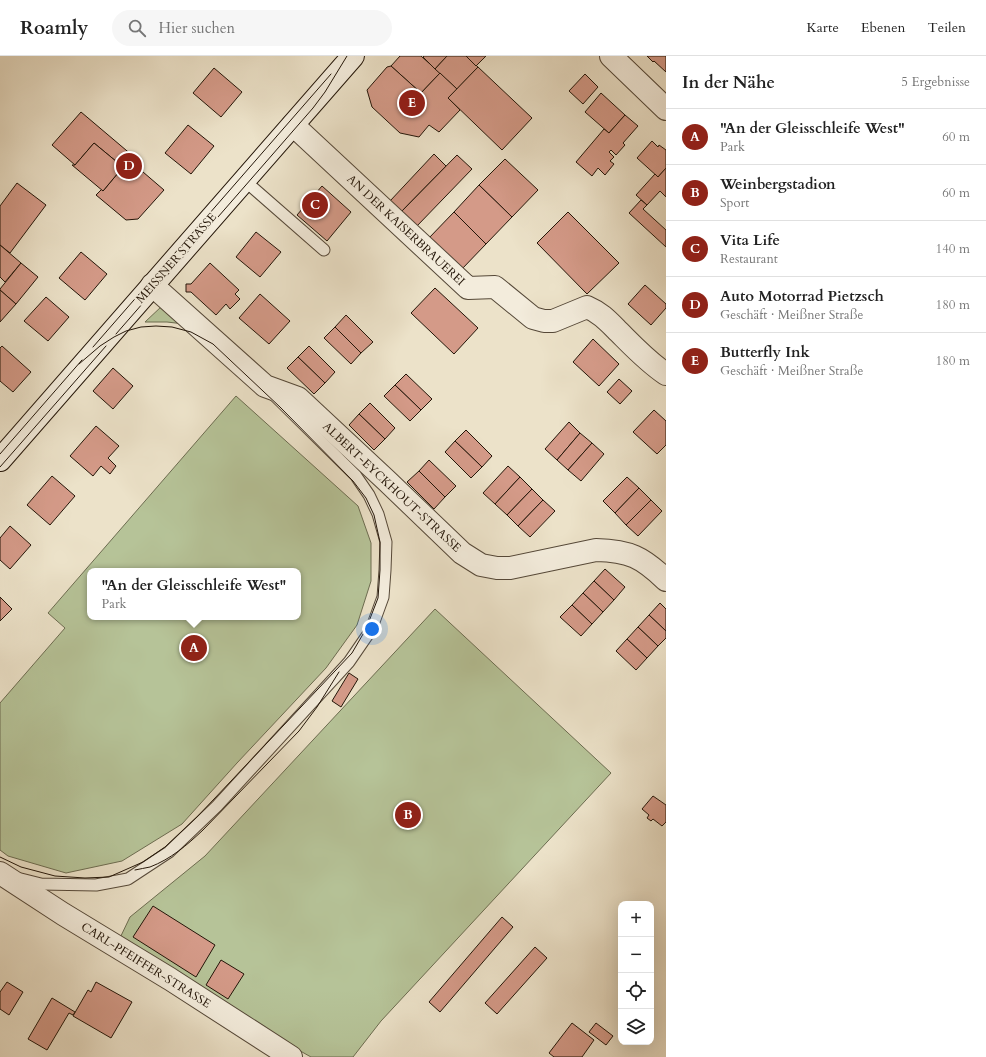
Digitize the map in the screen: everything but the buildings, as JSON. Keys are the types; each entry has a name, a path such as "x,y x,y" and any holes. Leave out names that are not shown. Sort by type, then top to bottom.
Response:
{"street":[{"name":"MEISSNER STRASSE","path":"0,460 353,56"},
{"path":"611,56 666,109"},
{"name":"AN DER KAISERBRAUEREI","path":"293,125 468,288 495,287 533,318 544,321 553,321 587,307 596,311 606,319 654,366 666,374"},
{"name":"ALBERT-EYCKHOUT-STRASSE","path":"152,285 265,386 298,398 462,553 481,565 497,568 510,568 596,550 609,551 624,553 640,559 666,580"},
{"name":"CARL-PFEIFFER-STRASSE","path":"1,874 63,914 170,979 291,1057"}],"lane":[{"path":"244,180 324,250"},
{"path":"1,874 41,884 96,885 128,879 169,852 217,806 349,662 371,630 383,597 385,570 386,542 378,514 369,495 356,476 265,386"}],"green space":[{"path":"162,306 184,324 145,322"},
{"path":"236,396 358,506 371,543 371,581 357,625 326,668 182,824 122,861 66,873 8,856 0,850 0,703 65,628 48,613"},
{"path":"435,609 611,773 381,1021 353,1057 311,1057 270,1034 119,940 130,917 205,856"}],"tram line":[{"path":"116,334 313,108 325,92 347,56"},
{"path":"93,347 331,74"},
{"path":"0,857 21,867 55,876 85,878 109,877 143,862 165,847 197,817 352,653 366,629 378,598 380,542 374,515 366,498 353,481 280,407 213,344 191,332 172,327 141,327 126,331 114,337 100,346 79,364"},
{"path":"0,467 106,346"},
{"path":"0,454 82,360"},
{"path":"135,870 158,864 172,856 203,830 299,731 317,707 339,672"}],"place":[{"name":"Butterfly Ink","path":"412,103"},
{"name":"Auto Motorrad Pietzsch","path":"129,166"},
{"name":"Vita Life","path":"315,205"},
{"name":"\"An der Gleisschleife West\"","path":"194,648"},
{"name":"Weinbergstadion","path":"408,815"}]}
